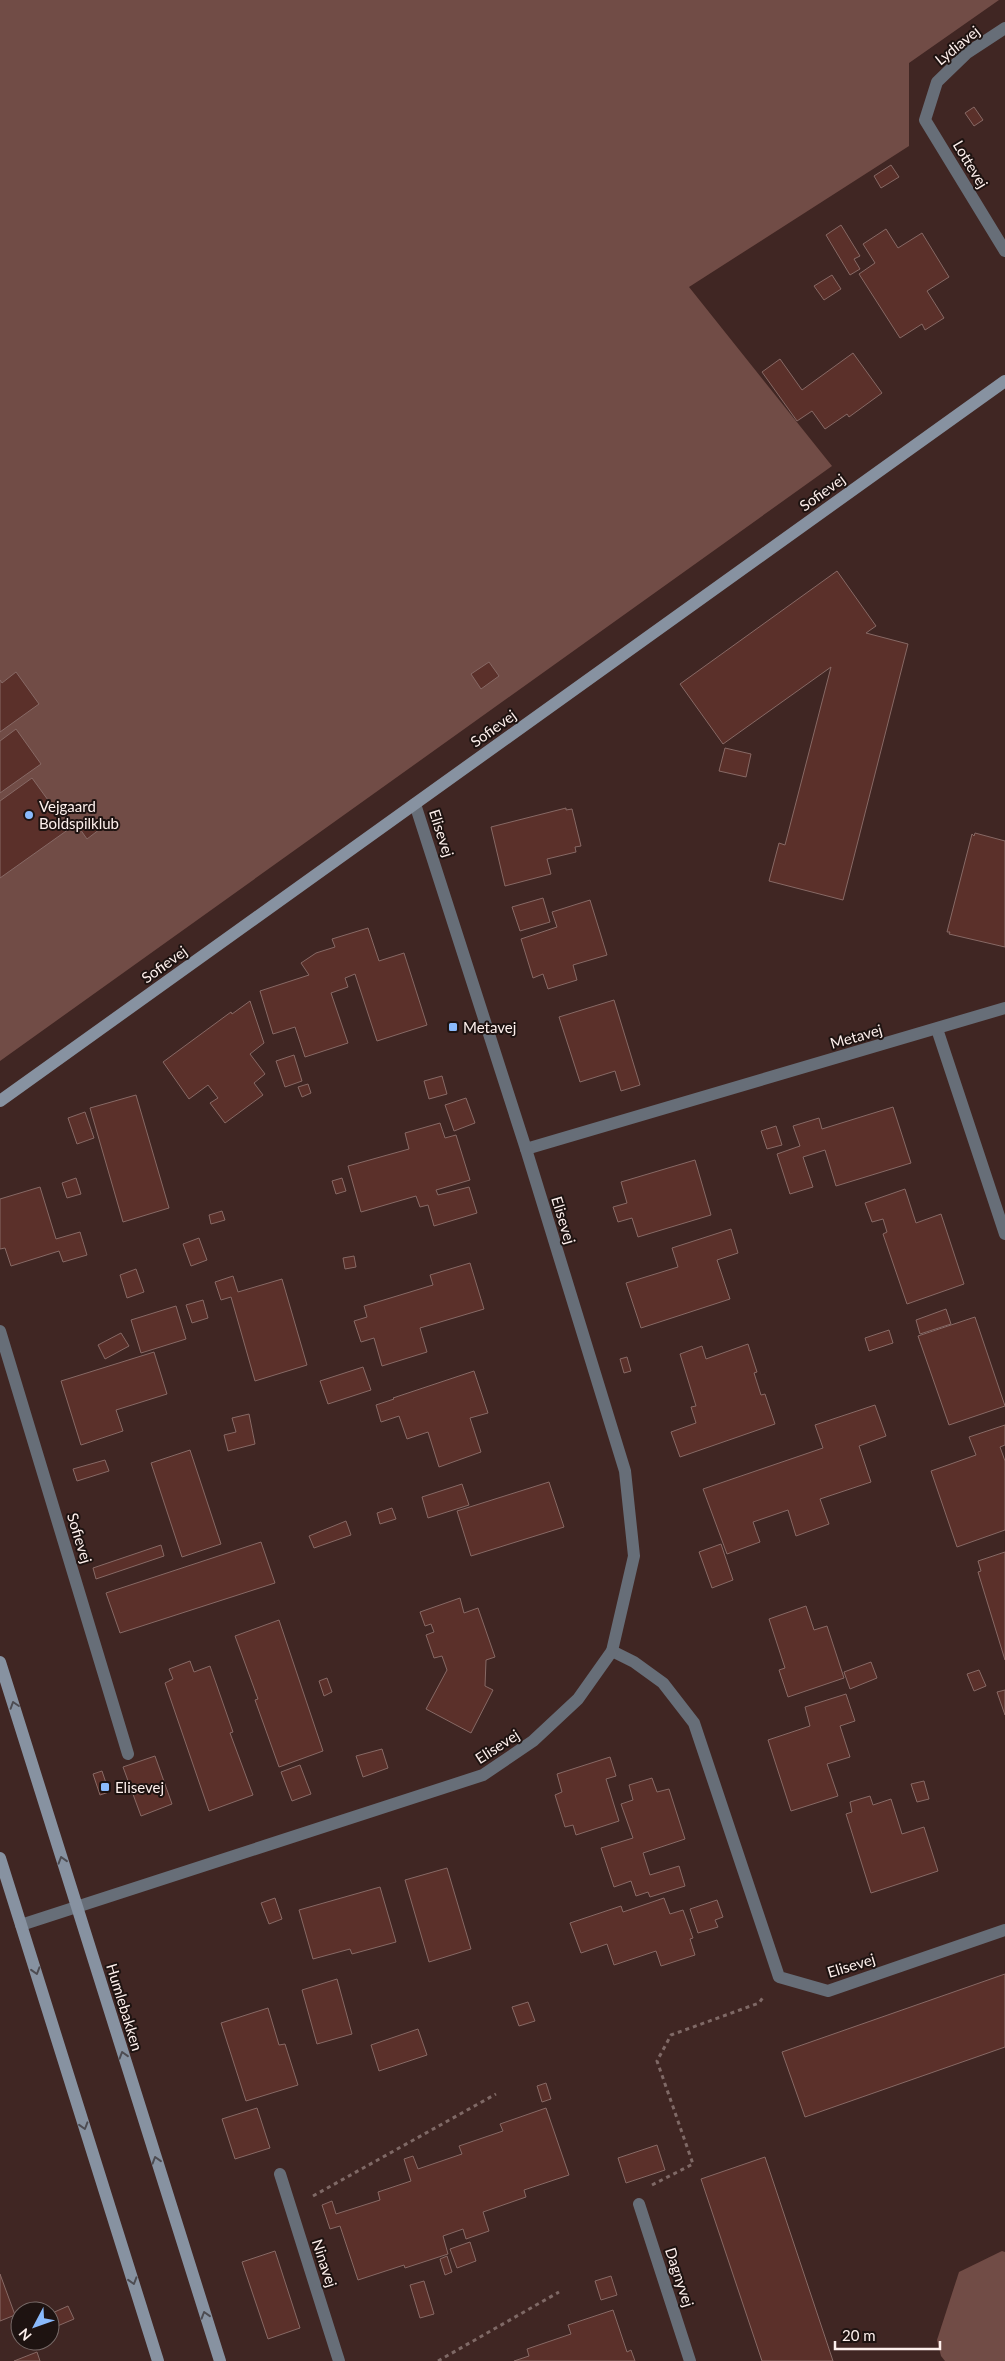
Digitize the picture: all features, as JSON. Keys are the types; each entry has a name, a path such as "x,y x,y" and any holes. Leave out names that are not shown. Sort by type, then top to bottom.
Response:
{"street":[{"name":"Lydiavej","path":"926,120 937,82 967,53 1005,28"},
{"name":"Lottevej","path":"926,120 1005,251"},
{"name":"Sofievej","path":"0,1101 1005,381"},
{"name":"Elisevej","path":"21,1925 483,1775 533,1742 578,1699 612,1651 634,1556 625,1471 526,1150 415,804"},
{"name":"Metavej","path":"526,1150 1005,1008"},
{"path":"937,1029 1005,1234"},
{"name":"Sofievej","path":"0,1331 128,1754"},
{"path":"612,1651 634,1662 663,1683 694,1723 779,1977"},
{"name":"Humlebakken","path":"0,1662 220,2361"},
{"path":"0,1858 158,2361"},
{"name":"Elisevej","path":"779,1977 828,1991 1005,1930"},
{"name":"Ninavej","path":"280,2174 339,2361"},
{"name":"Dagnyvej","path":"639,2204 690,2361"}],"path":[{"path":"639,2204 653,2184 693,2164 657,2061 671,2035 759,2003 779,1977"},
{"path":"290,2208 496,2094"},
{"path":"438,2361 559,2292"}],"shaded area":[{"path":"0,0 999,0 909,63 909,146 689,287 832,466 0,1061"},
{"path":"1002,2251 1005,2252 1005,2361 945,2361 941,2356 937,2340 959,2272"}],"building":[{"path":"974,107 983,120 974,126 965,113"},
{"path":"891,165 899,177 881,188 874,176"},
{"path":"841,225 860,256 854,259 860,269 850,275 826,235"},
{"path":"886,229 898,248 922,233 949,277 927,291 944,318 925,330 922,324 900,338 859,274 875,263 863,244"},
{"path":"832,275 841,289 824,300 814,286"},
{"path":"853,353 882,393 849,417 847,414 825,429 812,411 797,421 762,372 780,359 802,390"},
{"path":"837,571 876,626 866,633 908,644 843,900 769,881 779,843 785,845 831,667 723,744 680,684"},
{"path":"489,662 499,676 481,689 471,674"},
{"path":"16,672 39,704 0,732 0,680 2,683"},
{"name":"Vejgaard Boldspilklub","path":"16,729 41,764 0,793 0,741"},
{"path":"725,748 751,754 746,777 719,771"},
{"name":"Vejgaard Boldspilklub","path":"32,778 69,829 0,878 0,801"},
{"path":"566,808 566,810 572,809 581,846 575,847 576,852 547,859 551,874 505,886 491,827"},
{"path":"93,819 100,829 87,839 80,829"},
{"path":"975,833 1005,841 1005,947 947,932 972,834 974,836"},
{"path":"543,898 550,922 520,931 512,907"},
{"path":"590,900 607,955 573,965 577,980 548,989 543,974 533,978 521,939 557,927 552,912"},
{"path":"368,928 379,961 404,953 427,1025 377,1041 355,974 345,978 348,987 331,993 348,1043 305,1057 295,1027 273,1034 260,991 309,975 301,963 316,953 335,947 332,939"},
{"path":"614,1000 640,1085 621,1091 615,1071 580,1082 559,1017"},
{"path":"250,1001 264,1043 250,1054 265,1074 254,1083 263,1095 225,1123 210,1103 218,1098 208,1085 189,1099 163,1062 231,1012 232,1014"},
{"path":"294,1055 302,1081 285,1087 276,1061"},
{"path":"442,1076 447,1094 429,1099 424,1081"},
{"path":"308,1084 311,1093 302,1097 298,1087"},
{"path":"136,1095 169,1208 123,1222 90,1108"},
{"path":"466,1098 475,1123 454,1131 445,1105"},
{"path":"893,1107 911,1163 836,1186 825,1150 803,1157 813,1187 790,1194 777,1154 800,1146 793,1126 819,1118 822,1129"},
{"path":"85,1112 94,1138 77,1144 68,1118"},
{"path":"440,1123 445,1138 456,1135 470,1180 436,1190 438,1195 469,1187 477,1213 434,1226 428,1205 420,1207 416,1196 361,1212 348,1166 409,1149 405,1133"},
{"path":"776,1126 782,1145 767,1149 761,1131"},
{"path":"695,1160 711,1215 638,1237 632,1218 618,1222 613,1207 627,1203 621,1182"},
{"path":"76,1178 81,1194 67,1198 62,1183"},
{"path":"342,1178 346,1191 336,1194 332,1181"},
{"path":"40,1187 56,1239 80,1232 87,1255 63,1262 59,1251 11,1266 5,1248 0,1249 0,1199"},
{"path":"905,1189 916,1223 941,1214 964,1284 907,1304 883,1234 887,1232 883,1219 872,1222 865,1203"},
{"path":"222,1211 225,1220 211,1224 209,1215"},
{"path":"731,1229 738,1253 717,1260 730,1299 641,1328 626,1283 678,1267 672,1248"},
{"path":"199,1238 207,1260 191,1266 183,1244"},
{"path":"354,1256 356,1267 345,1269 343,1258"},
{"path":"470,1263 484,1309 420,1328 427,1352 382,1366 374,1338 361,1342 354,1321 367,1317 364,1306 433,1285 430,1275"},
{"path":"136,1269 144,1292 127,1298 120,1275"},
{"path":"233,1276 238,1292 282,1279 307,1365 255,1381 231,1297 221,1300 215,1282"},
{"path":"203,1300 208,1318 192,1323 186,1305"},
{"path":"176,1306 186,1339 141,1353 131,1320"},
{"path":"946,1309 951,1324 920,1334 916,1320"},
{"path":"975,1317 1005,1406 949,1425 918,1336"},
{"path":"889,1330 893,1343 869,1351 865,1338"},
{"path":"121,1333 129,1346 105,1359 98,1345"},
{"path":"748,1344 757,1372 754,1373 761,1395 765,1394 775,1424 680,1457 671,1432 696,1423 691,1407 696,1406 680,1354 702,1346 706,1359"},
{"path":"154,1352 167,1394 116,1410 123,1431 81,1445 61,1381"},
{"path":"627,1357 631,1371 624,1373 620,1359"},
{"path":"363,1367 371,1390 328,1404 320,1381"},
{"path":"474,1371 488,1413 470,1418 481,1452 439,1467 428,1432 407,1439 399,1416 381,1422 376,1405"},
{"path":"875,1405 886,1436 859,1446 871,1482 820,1499 829,1524 796,1536 788,1510 753,1522 760,1542 727,1554 703,1489 823,1448 815,1425"},
{"path":"249,1414 255,1444 228,1451 224,1435 236,1432 232,1418"},
{"path":"1005,1425 1005,1445 1000,1447 1005,1461 1005,1530 957,1547 931,1471 976,1455 969,1437"},
{"path":"190,1450 221,1544 182,1557 151,1463"},
{"path":"105,1460 109,1471 77,1481 73,1469"},
{"path":"549,1482 564,1527 471,1556 457,1511"},
{"path":"462,1484 469,1505 428,1518 422,1497"},
{"path":"392,1508 396,1519 380,1524 377,1513"},
{"path":"346,1521 351,1535 314,1548 309,1536"},
{"path":"261,1542 275,1583 120,1633 106,1593"},
{"path":"721,1544 733,1580 712,1588 699,1552"},
{"path":"161,1545 164,1556 96,1579 93,1568"},
{"path":"1005,1552 1005,1660 978,1572 981,1571 978,1561"},
{"path":"460,1598 464,1613 478,1608 495,1657 486,1660 485,1686 493,1690 471,1733 426,1709 447,1670 442,1656 434,1658 426,1635 434,1632 431,1624 425,1626 420,1612"},
{"path":"806,1606 814,1630 827,1626 844,1678 788,1697 779,1670 785,1668 769,1619"},
{"path":"279,1620 323,1751 279,1767 255,1700 258,1699 235,1636"},
{"path":"190,1661 194,1672 210,1666 233,1732 230,1733 253,1795 209,1811 165,1683 173,1679 169,1669"},
{"path":"871,1662 877,1678 850,1689 844,1672"},
{"path":"979,1670 986,1686 974,1691 967,1674"},
{"path":"327,1678 332,1692 324,1696 319,1681"},
{"path":"1005,1690 1005,1715 997,1692"},
{"path":"846,1694 855,1721 840,1726 850,1757 827,1764 838,1796 791,1811 768,1740 810,1726 805,1707"},
{"path":"382,1749 388,1768 363,1777 356,1756"},
{"path":"155,1756 172,1804 141,1816 123,1767"},
{"path":"610,1757 616,1776 606,1779 619,1821 576,1835 573,1825 565,1827 555,1795 562,1792 557,1774"},
{"path":"300,1765 311,1794 292,1801 281,1772"},
{"path":"102,1771 109,1792 100,1795 93,1774"},
{"path":"652,1778 657,1792 669,1789 685,1839 643,1853 650,1875 679,1866 685,1886 650,1897 648,1892 636,1896 631,1881 614,1887 601,1848 633,1838 621,1804 633,1800 629,1785"},
{"path":"924,1781 929,1799 917,1802 911,1784"},
{"path":"870,1796 873,1805 891,1799 902,1834 924,1827 938,1871 871,1893 846,1814 852,1812 850,1802"},
{"path":"447,1868 471,1949 429,1962 405,1880"},
{"path":"380,1887 396,1942 352,1954 350,1949 313,1959 299,1910"},
{"path":"275,1898 282,1919 269,1924 261,1903"},
{"path":"664,1898 670,1914 683,1910 693,1938 690,1939 695,1955 661,1966 656,1951 614,1965 607,1944 581,1953 570,1923 621,1906 623,1912"},
{"path":"717,1900 723,1917 715,1920 718,1927 698,1933 690,1909"},
{"path":"1005,1974 1005,2047 805,2117 782,2052"},
{"path":"337,1979 352,2034 317,2044 302,1990"},
{"path":"528,2002 535,2021 519,2026 512,2007"},
{"path":"268,2008 279,2045 285,2044 298,2085 246,2101 221,2023"},
{"path":"418,2029 427,2055 379,2071 371,2045"},
{"path":"546,2083 551,2099 542,2102 537,2086"},
{"path":"257,2108 270,2148 235,2159 222,2119"},
{"path":"546,2108 569,2175 524,2190 526,2197 483,2212 489,2231 466,2239 463,2229 443,2236 448,2254 405,2268 404,2265 358,2280 340,2226 330,2229 322,2205 332,2201 336,2214 380,2200 378,2192 411,2181 404,2159 413,2156 418,2169 462,2154 459,2146 503,2131 500,2124"},
{"path":"657,2145 665,2170 626,2183 618,2158"},
{"path":"765,2157 833,2361 762,2361 701,2179"},
{"path":"470,2242 476,2261 457,2268 450,2249"},
{"path":"275,2251 300,2328 268,2339 242,2262"},
{"path":"447,2256 452,2272 445,2275 440,2259"},
{"path":"0,2274 10,2301 10,2317 0,2321"},
{"path":"611,2276 617,2295 601,2300 595,2281"},
{"path":"424,2281 434,2314 420,2318 410,2285"},
{"path":"68,2306 74,2319 60,2325 60,2310"},
{"path":"613,2310 627,2352 631,2350 635,2361 514,2361 529,2356 527,2349 571,2334 568,2325"},
{"path":"37,2352 40,2361 14,2361"}],"place":[{"name":"Vejgaard Boldspilklub","path":"29,815"},
{"name":"Metavej","path":"453,1027"},
{"name":"Elisevej","path":"105,1787"}]}
